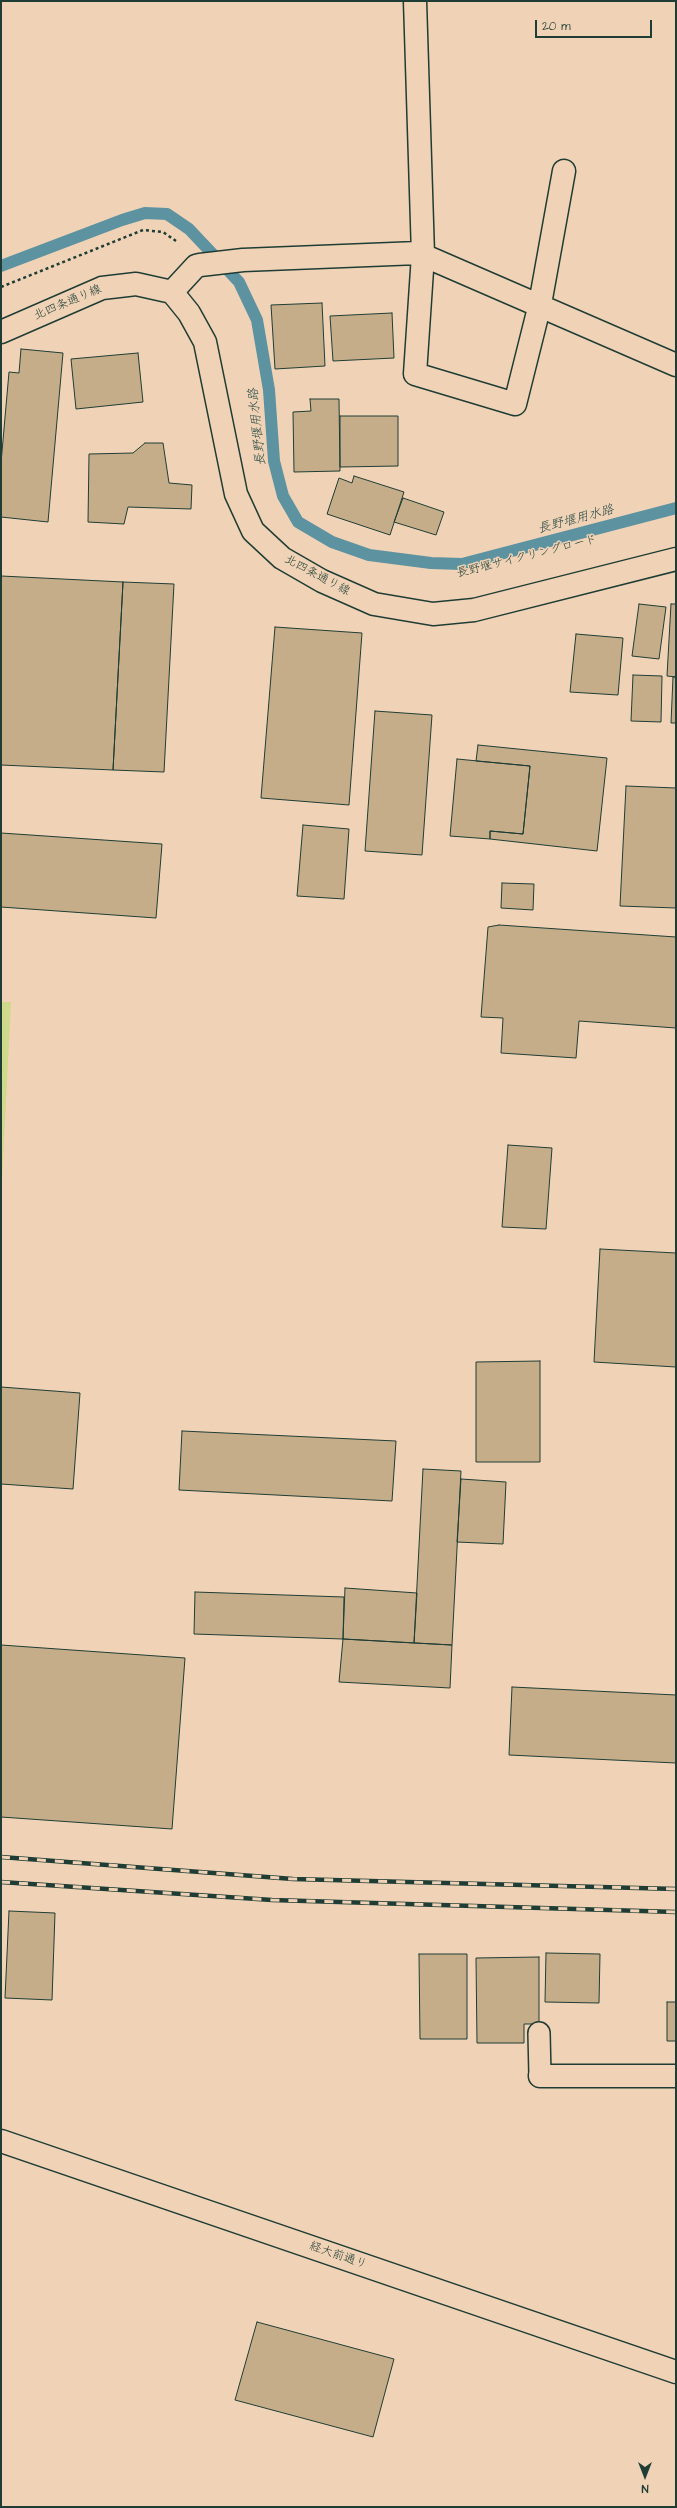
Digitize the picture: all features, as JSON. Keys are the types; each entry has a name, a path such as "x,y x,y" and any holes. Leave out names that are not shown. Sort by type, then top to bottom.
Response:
{"street":[{"path":"415,1 423,255 415,374 514,404 540,304 564,171"},
{"path":"172,292 196,266 200,265 244,260 418,253 540,304 676,365"},
{"name":"北四条通り線","path":"1,332 102,288 136,284 172,292 190,313 205,342 236,494 253,531 282,558 322,581 374,604 433,614 474,610 676,559"},
{"path":"540,2076 676,2076"},
{"name":"経大前通り","path":"1,2141 676,2372"}],"lane":[{"path":"539,2033 540,2076"}],"path":[{"path":"1,287 143,230 163,232 180,244"}],"green space":[{"path":"1,1002 11,1002 1,1201"}],"building":[{"path":"322,303 325,366 275,369 271,305"},
{"path":"392,313 394,358 333,361 330,316"},
{"path":"21,349 63,353 48,522 1,517 1,463 9,372 19,373"},
{"path":"138,353 143,402 76,409 71,359"},
{"path":"310,399 339,399 340,471 294,472 293,412 311,411"},
{"path":"340,416 398,416 398,466 340,467"},
{"path":"145,443 163,443 169,483 192,485 191,509 128,507 124,524 88,522 89,454 133,453"},
{"path":"354,476 404,492 390,535 327,514 339,478 352,483"},
{"path":"403,498 444,512 436,535 394,522"},
{"path":"1,576 123,582 113,770 1,765"},
{"path":"123,582 174,584 164,772 113,770"},
{"path":"639,604 666,607 659,659 632,656"},
{"path":"671,604 676,604 676,677 667,676"},
{"path":"275,627 362,633 349,805 261,798"},
{"path":"576,634 623,638 618,695 570,692"},
{"path":"633,675 662,676 661,722 631,721"},
{"path":"673,677 676,677 676,723 671,723"},
{"path":"375,711 432,715 422,855 365,851"},
{"path":"478,745 607,758 597,851 490,839 490,831 523,834 530,766 476,761"},
{"path":"457,759 530,766 523,834 490,831 490,839 450,836"},
{"path":"626,786 676,788 676,908 620,906"},
{"path":"303,825 349,829 344,899 297,896"},
{"path":"1,833 162,844 156,918 1,907"},
{"path":"502,883 534,884 533,910 501,908"},
{"path":"499,925 676,937 676,1028 579,1021 576,1058 501,1053 503,1018 481,1017 488,927"},
{"path":"508,1145 552,1148 546,1229 502,1227"},
{"path":"600,1249 676,1253 676,1367 594,1362"},
{"path":"540,1361 540,1462 476,1462 476,1362"},
{"path":"1,1387 80,1393 73,1489 1,1484"},
{"path":"182,1431 396,1441 392,1501 179,1490"},
{"path":"423,1469 461,1471 452,1645 414,1643"},
{"path":"461,1479 506,1482 503,1544 457,1542"},
{"path":"345,1588 417,1593 414,1643 343,1639"},
{"path":"195,1592 344,1597 343,1639 194,1634"},
{"path":"343,1639 452,1645 450,1688 339,1682"},
{"path":"1,1645 185,1658 172,1829 1,1817"},
{"path":"512,1687 676,1695 676,1763 509,1755"},
{"path":"9,1911 55,1913 52,2000 5,1998"},
{"path":"546,1953 600,1954 599,2003 545,2002"},
{"path":"419,1954 467,1954 467,2039 420,2039"},
{"path":"539,1957 539,2024 524,2024 524,2043 477,2043 476,1958"},
{"path":"667,2002 676,2002 676,2041 667,2041"},
{"path":"257,2322 394,2359 373,2437 235,2400"}],"waterway":[{"name":"長野堰用水路","path":"1,266 122,220 145,213 167,214 189,229 239,282 257,320 269,390 274,461 283,496 298,522 332,542 369,555 431,563 462,564 676,508"}],"railway":[{"path":"1,1857 293,1879 676,1889"},
{"path":"1,1882 272,1900 676,1912"}]}
